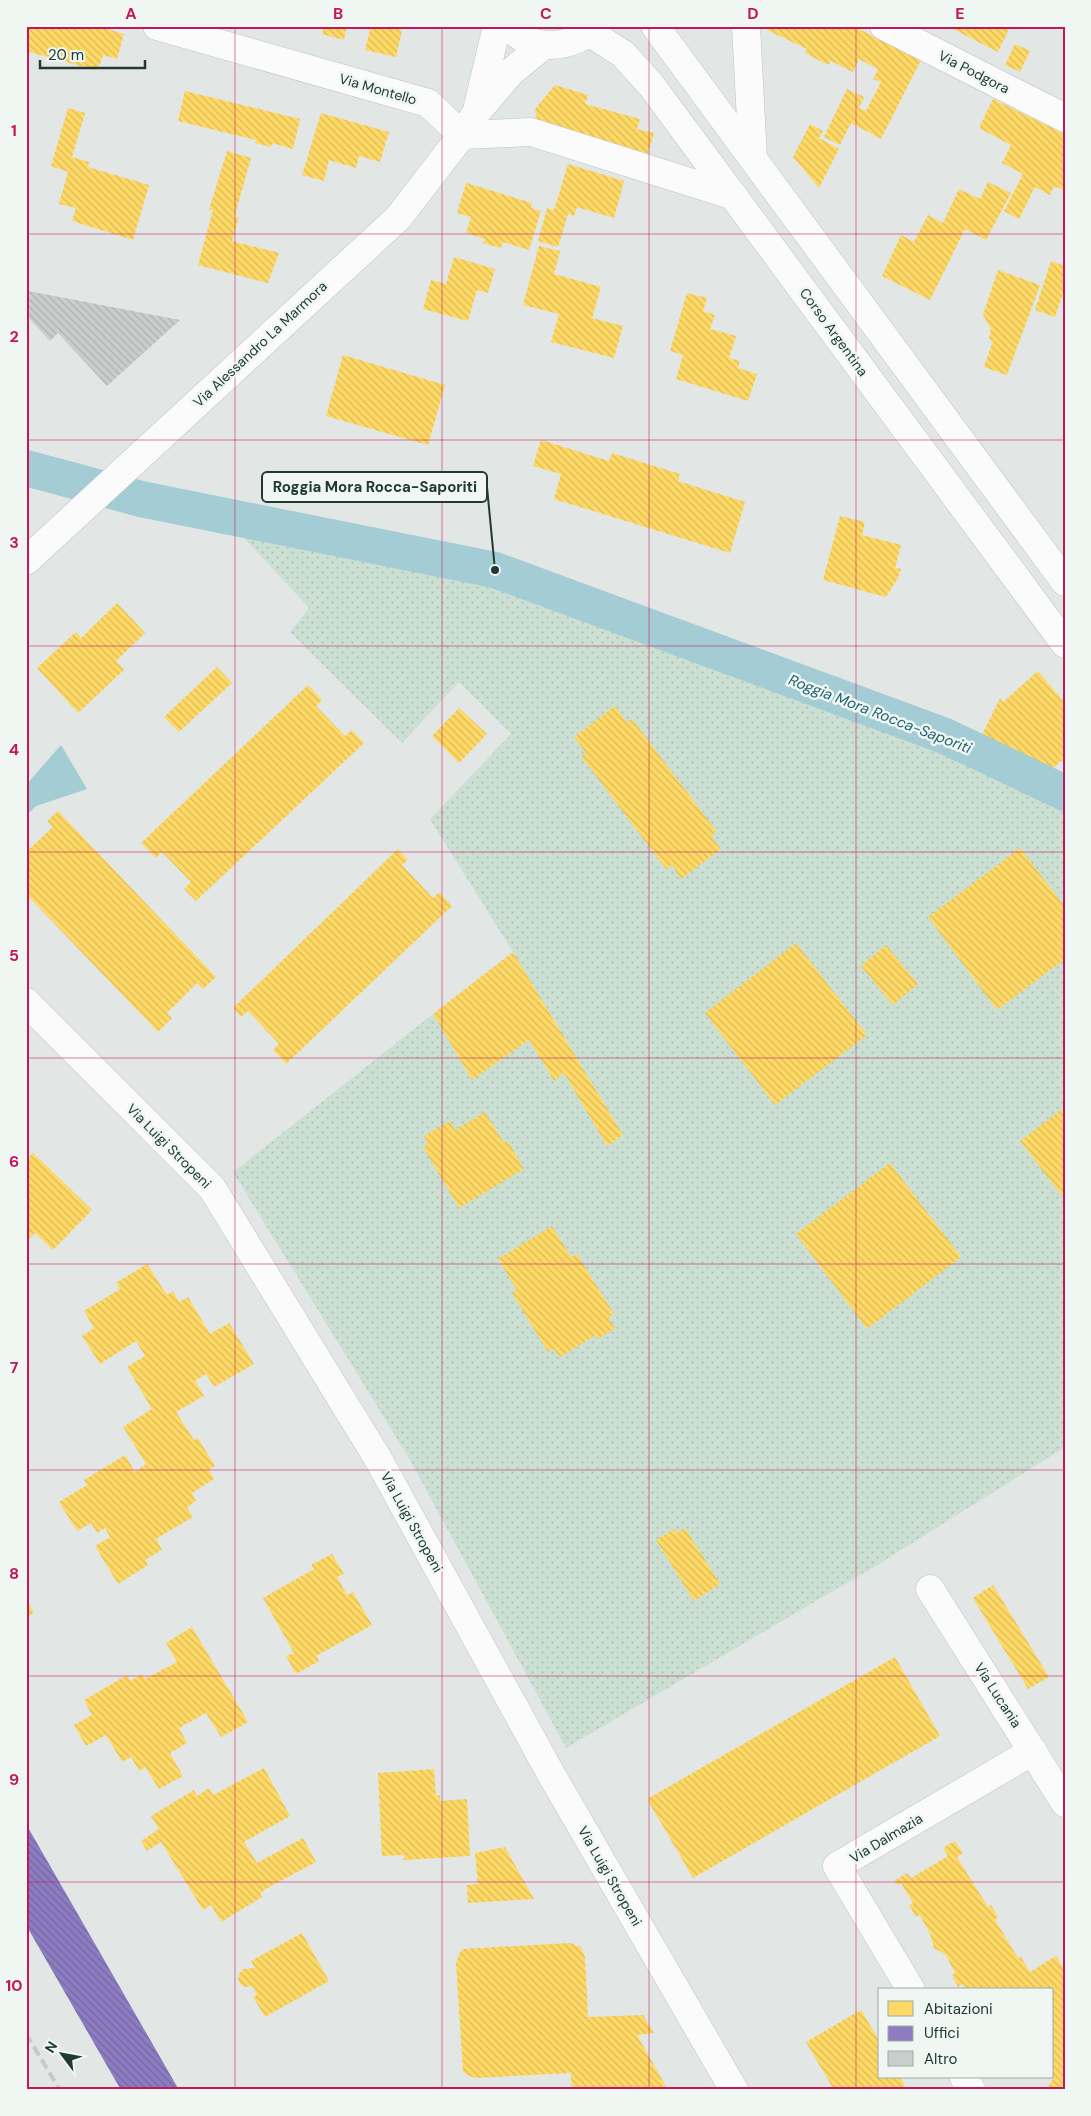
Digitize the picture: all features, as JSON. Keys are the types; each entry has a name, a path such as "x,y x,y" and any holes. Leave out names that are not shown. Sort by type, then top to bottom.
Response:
{"street":[{"name":"Via Montello","path":"157,26 428,104 462,135"},
{"path":"476,113 497,26"},
{"path":"509,26 528,40 544,45 559,45 576,41 594,30"},
{"path":"655,26 1065,582"},
{"path":"746,26 752,159"},
{"name":"Via Podgora","path":"884,26 1065,118"},
{"name":"Corso Argentina","path":"594,30 622,54 651,84 1065,644"},
{"path":"476,113 511,72 544,45"},
{"name":"Via Alessandro La Marmora","path":"26,560 398,218 462,135 476,113"},
{"path":"462,135 531,132 734,196"},
{"name":"Via Luigi Stropeni","path":"26,1002 212,1188 377,1457 551,1774 734,2090"},
{"name":"Via Lucania","path":"930,1589 1065,1802"},
{"name":"Via Dalmazia","path":"910,1988 837,1866 1033,1751"},
{"path":"965,2078 971,2090"}],"green space":[{"path":"230,523 481,576 938,745 1065,807 1065,1447 879,1564 566,1748 409,1458 233,1172 433,1014 472,1080 529,1040 554,1081 564,1073 607,1146 623,1135 513,952 430,819 511,734 459,682 402,743 290,632 309,608"}],"water":[{"path":"61,745 87,789 36,806 26,816 26,785"}],"building: Abitazioni":[{"path":"26,26 96,26 124,34 117,59 103,55 100,64 95,70 26,51"},
{"path":"324,26 347,26 344,40 322,34"},
{"path":"357,26 401,26 399,30 402,31 396,57 365,50 370,30"},
{"path":"769,26 853,26 921,60 881,139 851,123 840,145 824,137 847,89 864,97 859,108 866,111 881,82 873,79 878,69 859,59 853,72 831,61 828,65 805,53 807,49 767,30"},
{"path":"947,26 1009,26 1010,27 998,52"},
{"path":"1015,44 1030,51 1020,72 1005,65"},
{"path":"555,85 588,95 585,104 640,119 637,129 654,133 648,154 538,123 535,109"},
{"path":"185,91 300,119 293,149 272,143 271,147 255,143 256,140 178,121"},
{"path":"993,99 1065,134 1065,191 1054,186 1050,195 1035,187 1019,219 1004,211 1023,174 1002,163 1011,145 979,128"},
{"path":"68,108 85,113 72,157 89,162 88,167 149,185 133,240 72,221 76,208 59,204 68,172 51,166"},
{"path":"321,113 389,132 380,162 359,156 356,168 329,160 324,181 302,175"},
{"path":"810,124 823,131 819,138 839,149 819,188 793,157"},
{"path":"227,151 251,158 235,217 239,217 232,241 279,253 268,283 198,265 213,210 209,210"},
{"path":"568,164 624,181 614,218 577,207 574,216 568,214 558,247 538,241 547,208 554,210"},
{"path":"988,182 1011,193 986,240 965,229 930,300 882,276 901,235 914,242 928,215 943,223 959,189 980,199"},
{"path":"466,183 532,203 531,208 541,211 529,250 503,242 501,248 483,243 485,239 466,233 471,217 457,213"},
{"path":"539,246 560,251 554,274 601,287 592,318 623,326 614,358 551,342 559,314 523,305"},
{"path":"454,257 495,269 488,293 477,290 468,321 423,309 431,280 446,284"},
{"path":"1051,261 1065,266 1065,288 1055,317 1035,310"},
{"path":"998,270 1040,285 1007,375 984,367 993,341 989,339 991,329 983,315"},
{"path":"687,293 707,298 703,311 715,315 710,329 736,336 729,358 740,361 738,368 757,374 748,401 676,379 683,355 670,351"},
{"path":"343,355 445,385 428,445 326,416"},
{"path":"541,440 609,461 612,453 680,474 678,481 745,502 730,553 554,499 561,474 533,466"},
{"path":"840,516 865,522 862,535 901,545 895,568 901,569 898,578 886,597 823,580"},
{"path":"117,603 145,633 116,661 124,670 78,713 37,668 76,632 81,638"},
{"path":"217,667 232,683 179,732 164,717"},
{"path":"1038,671 1065,703 1065,758 1053,768 982,735 1000,698 1003,702"},
{"path":"308,685 322,700 316,706 345,736 352,730 364,743 196,901 184,889 191,882 162,852 156,858 141,843"},
{"path":"615,706 627,723 632,719 717,832 711,836 721,849 681,879 672,865 666,869 581,756 586,753 574,737"},
{"path":"459,708 487,734 459,763 432,736"},
{"path":"58,811 216,977 203,989 197,983 167,1013 172,1018 158,1032 26,894 26,852 53,827 47,821"},
{"path":"1020,848 1065,907 1065,959 997,1010 928,917"},
{"path":"398,849 408,860 402,865 433,898 439,892 452,906 286,1064 273,1050 279,1044 248,1011 241,1017 233,1008"},
{"path":"796,943 867,1035 775,1105 705,1013"},
{"path":"886,945 918,984 893,1005 861,966"},
{"path":"513,952 623,1135 607,1146 564,1073 554,1081 529,1040 472,1080 433,1014"},
{"path":"1065,1107 1065,1200 1020,1141"},
{"path":"485,1112 504,1143 508,1141 524,1169 459,1208 423,1147 428,1144 424,1136 450,1121 455,1130"},
{"path":"33,1153 92,1210 53,1250 35,1233 26,1242 26,1160"},
{"path":"890,1163 961,1257 867,1329 796,1234"},
{"path":"552,1226 571,1257 577,1254 614,1314 608,1317 615,1328 598,1339 596,1335 560,1357 554,1349 548,1352 512,1293 517,1290 498,1259"},
{"path":"147,1264 167,1295 173,1291 179,1302 188,1297 210,1334 229,1323 254,1364 214,1387 206,1374 195,1381 204,1396 176,1412 194,1440 198,1438 215,1466 209,1470 214,1479 192,1493 196,1501 187,1507 193,1517 156,1539 162,1550 145,1560 148,1565 118,1584 95,1546 110,1537 105,1528 97,1533 91,1523 77,1531 59,1502 87,1485 84,1480 125,1455 135,1472 146,1464 123,1427 152,1409 127,1367 145,1356 136,1341 100,1364 82,1336 94,1328 84,1311 120,1289 116,1283"},
{"path":"685,1528 720,1584 694,1601 656,1540 674,1529 677,1533"},
{"path":"332,1554 344,1574 337,1577 347,1595 353,1592 372,1625 316,1656 319,1661 296,1674 286,1656 294,1653 263,1598 314,1569 311,1565"},
{"path":"993,1585 1049,1677 1028,1689 973,1598"},
{"path":"26,1599 34,1613 26,1617"},
{"path":"192,1627 248,1722 221,1737 206,1713 179,1728 187,1743 170,1753 183,1776 159,1789 145,1767 139,1771 131,1757 122,1762 106,1735 86,1746 74,1725 92,1715 84,1700 127,1675 130,1681 142,1674 145,1679 177,1662 166,1643"},
{"path":"895,1657 940,1736 693,1878 647,1799"},
{"path":"264,1768 290,1816 244,1842 257,1863 303,1838 316,1862 271,1886 260,1893 262,1897 221,1922 211,1905 203,1910 161,1842 147,1851 141,1841 159,1829 151,1816 194,1790 197,1796 209,1788 213,1795"},
{"path":"434,1769 436,1796 440,1795 440,1801 467,1799 470,1856 404,1860 404,1855 382,1856 378,1773"},
{"path":"955,1841 963,1853 957,1857 988,1907 991,1905 998,1917 995,1920 1018,1958 1021,1957 1030,1972 1056,1956 1065,1970 1065,1973 1062,1974 1065,1979 1065,2090 1046,2090 1054,2078 1054,1988 965,1988 963,1984 958,1987 952,1975 955,1973 946,1955 934,1948 930,1934 920,1915 916,1917 909,1905 913,1903 901,1883 897,1885 894,1881 907,1873 911,1878 948,1856 943,1848"},
{"path":"505,1847 534,1899 468,1903 467,1885 478,1884 475,1853"},
{"path":"302,1933 329,1981 265,2017 253,1997 257,1995 252,1986 245,1987 241,1985 238,1980 239,1974 243,1969 255,1968 251,1961"},
{"path":"570,1943 581,1947 585,1957 588,2017 643,2015 654,2033 637,2035 668,2090 572,2090 571,2073 476,2078 463,2072 456,1963 460,1952 463,1949"},
{"path":"861,2010 878,2039 878,2078 901,2078 907,2090 834,2090 806,2042"}],"building: Uffici":[{"path":"26,1824 179,2090 121,2090 26,1925"}],"building: Altro":[{"path":"26,289 28,291 180,320 107,386 58,333 50,341 26,315"}],"waterway":[{"name":"Roggia Mora Rocca-Saporiti","path":"26,468 141,499 495,570 945,736 1065,793"}],"railway":[{"path":"26,2034 60,2090"}],"place":[{"name":"Roggia Mora Rocca-Saporiti","path":"495,570"}]}
